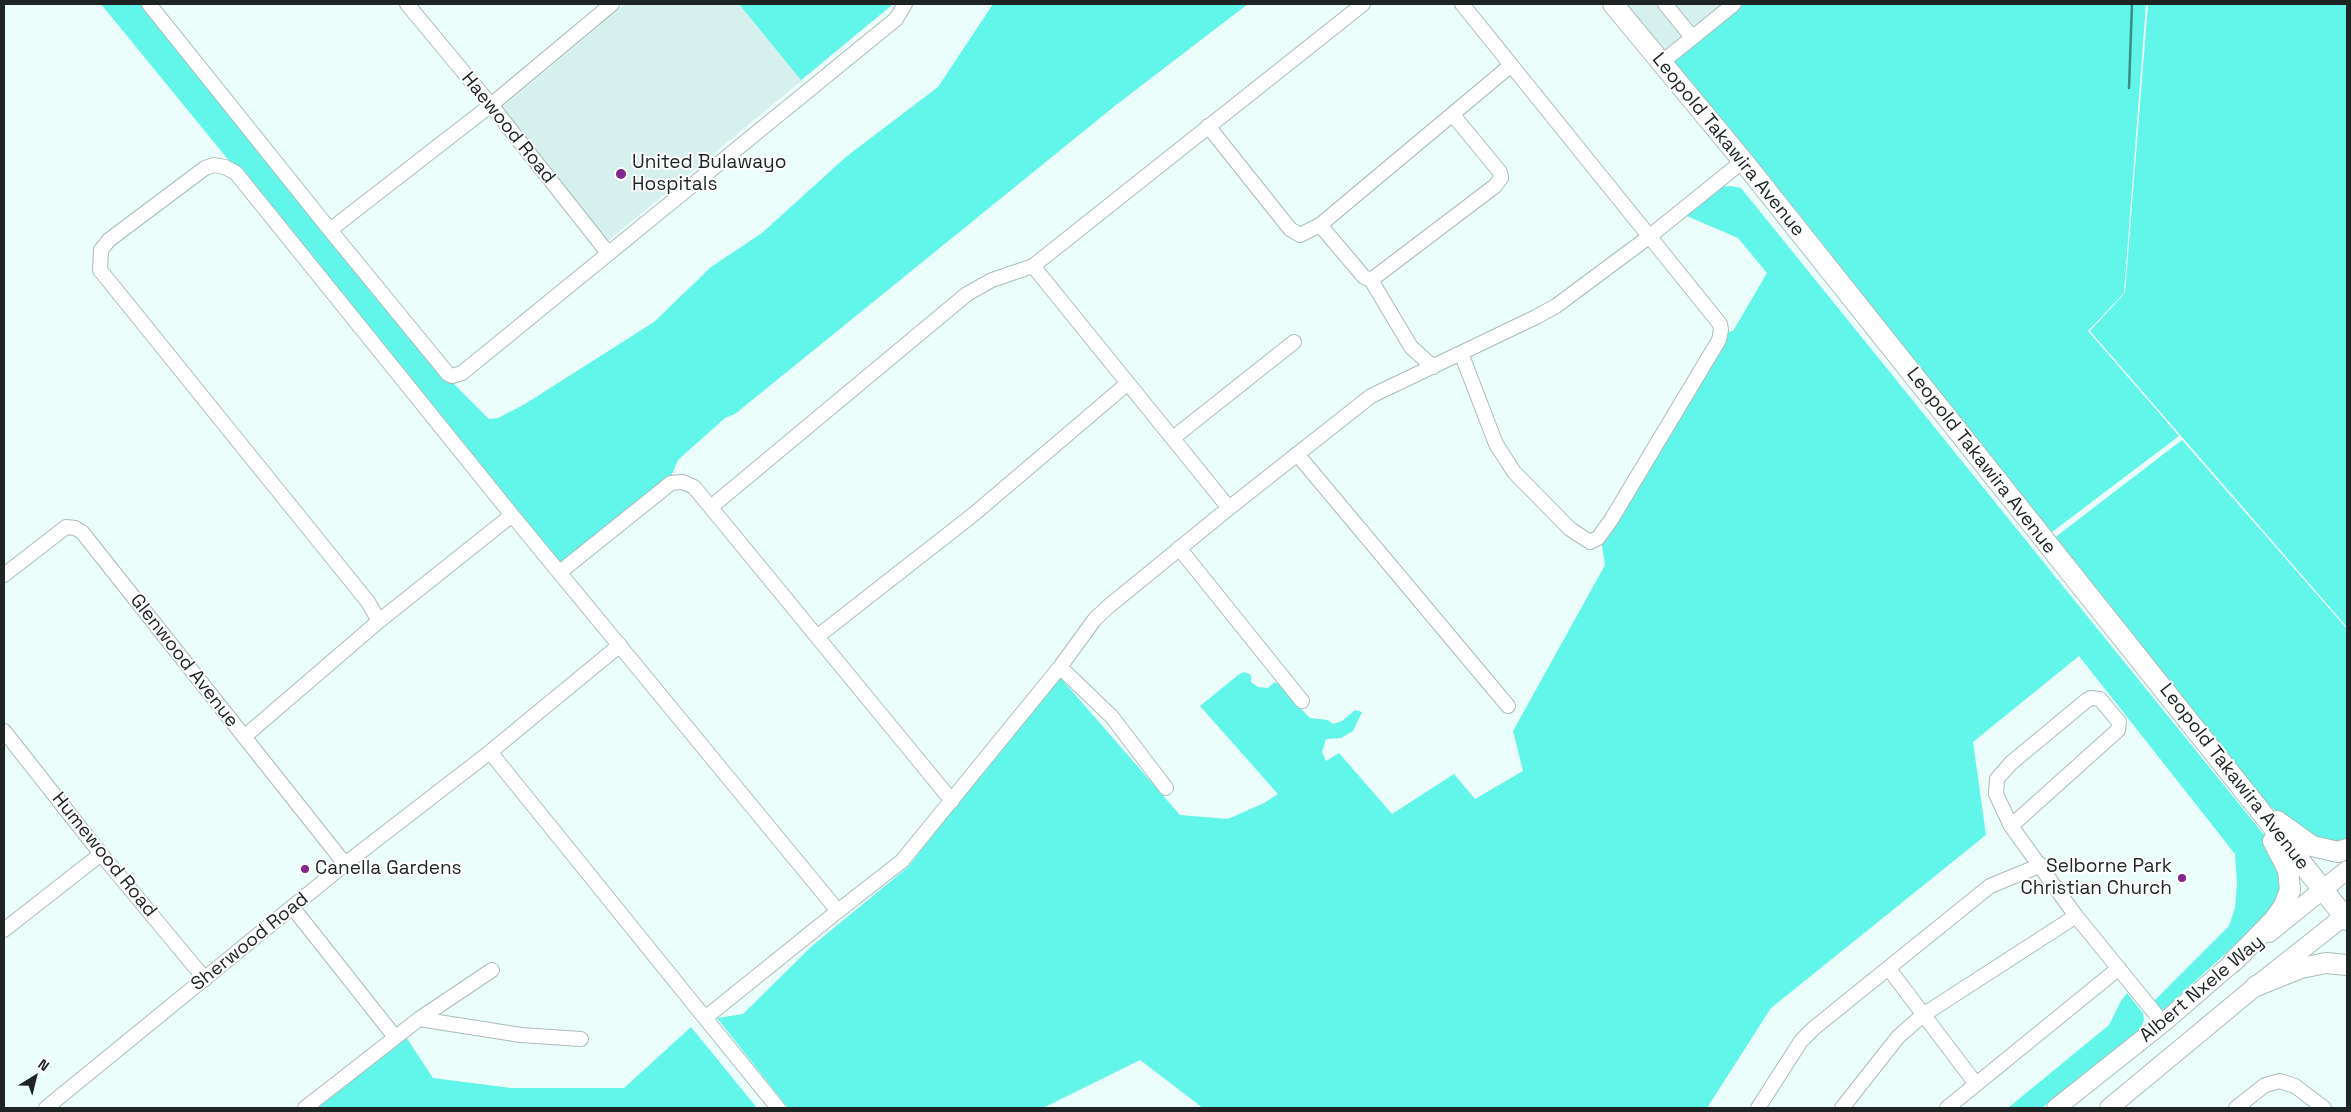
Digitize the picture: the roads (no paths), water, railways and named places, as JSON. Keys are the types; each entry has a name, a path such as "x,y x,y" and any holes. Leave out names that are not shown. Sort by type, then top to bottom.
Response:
{"highway":[{"name":"Leopold Takawira Avenue","path":"1613,4 1743,161 2346,917"},
{"path":"2255,805 2312,846 2338,852 2347,849"},
{"path":"2233,962 2274,920 2284,906 2290,890 2288,870 2255,805"},
{"path":"2256,986 2301,968 2326,963 2347,965"}],"main road":[{"name":"Albert Nxele Way","path":"2056,1108 2163,1023 2233,962 2347,870"},
{"name":"Albert Nxele Way","path":"2109,1108 2256,986 2346,917"}],"street":[{"path":"149,4 330,230 448,374 452,376 462,374 896,19 905,4"},
{"name":"Haewood Road","path":"407,4 491,104 608,253"},
{"path":"330,230 491,104 612,4"},
{"path":"711,507 968,294 992,280 1033,266 1363,4"},
{"path":"1461,353 1496,444 1514,472 1570,529 1588,542 1594,541 1611,520 1721,334 1720,324 1510,66 1462,4"},
{"path":"1665,4 1692,37"},
{"path":"1661,63 1734,4"},
{"path":"1208,126 1290,229 1300,235 1320,225 1510,66"},
{"path":"1371,280 1500,182 1500,172 1453,115"},
{"path":"705,1018 838,910 902,861 1060,667 1103,611 1179,548 1371,396 1556,306 1650,236 1743,161"},
{"path":"379,621 368,602 102,274 99,264 100,255 109,240 205,168 214,166 225,167 236,173 512,514 838,910"},
{"path":"1320,225 1364,277 1371,280 1411,347 1433,367"},
{"path":"1033,266 1229,508"},
{"path":"1173,438 1294,342"},
{"path":"1411,347 1417,375"},
{"path":"818,636 974,514 1128,383"},
{"path":"1297,454 1508,706"},
{"path":"560,572 671,483 683,482 694,487 952,801"},
{"path":"244,737 379,621 512,514"},
{"name":"Glenwood Avenue","path":"4,575 66,528 75,528 82,532 345,864"},
{"path":"1179,548 1302,701"},
{"name":"Sherwood Road","path":"46,1108 345,864 490,752 620,645"},
{"path":"1060,667 1112,717 1166,788"},
{"path":"2011,826 2118,730 2119,722 2100,700 2091,698 2087,700 2011,763 1997,779 1997,798 2011,826 2076,916 2163,1023"},
{"name":"Humewood Road","path":"4,731 101,854 205,978"},
{"path":"490,752 778,1108"},
{"path":"4,930 101,854"},
{"path":"1758,1108 1801,1041 1814,1028 1990,886 2041,865"},
{"path":"293,908 395,1037"},
{"path":"1842,1108 1898,1037 1923,1016 2076,916"},
{"path":"1947,1108 2118,968"},
{"path":"1889,969 1976,1084"},
{"path":"305,1108 419,1019 492,970"},
{"path":"419,1019 521,1035 582,1039"},
{"path":"2236,1108 2265,1085 2280,1081 2295,1086 2324,1108"}],"waterway":[{"path":"2129,88 2132,4"}],"place":[{"name":"United Bulawayo Hospitals","path":"621,174"},
{"name":"Canella Gardens","path":"305,869"},
{"name":"Selborne Park Christian Church","path":"2182,878"}]}
